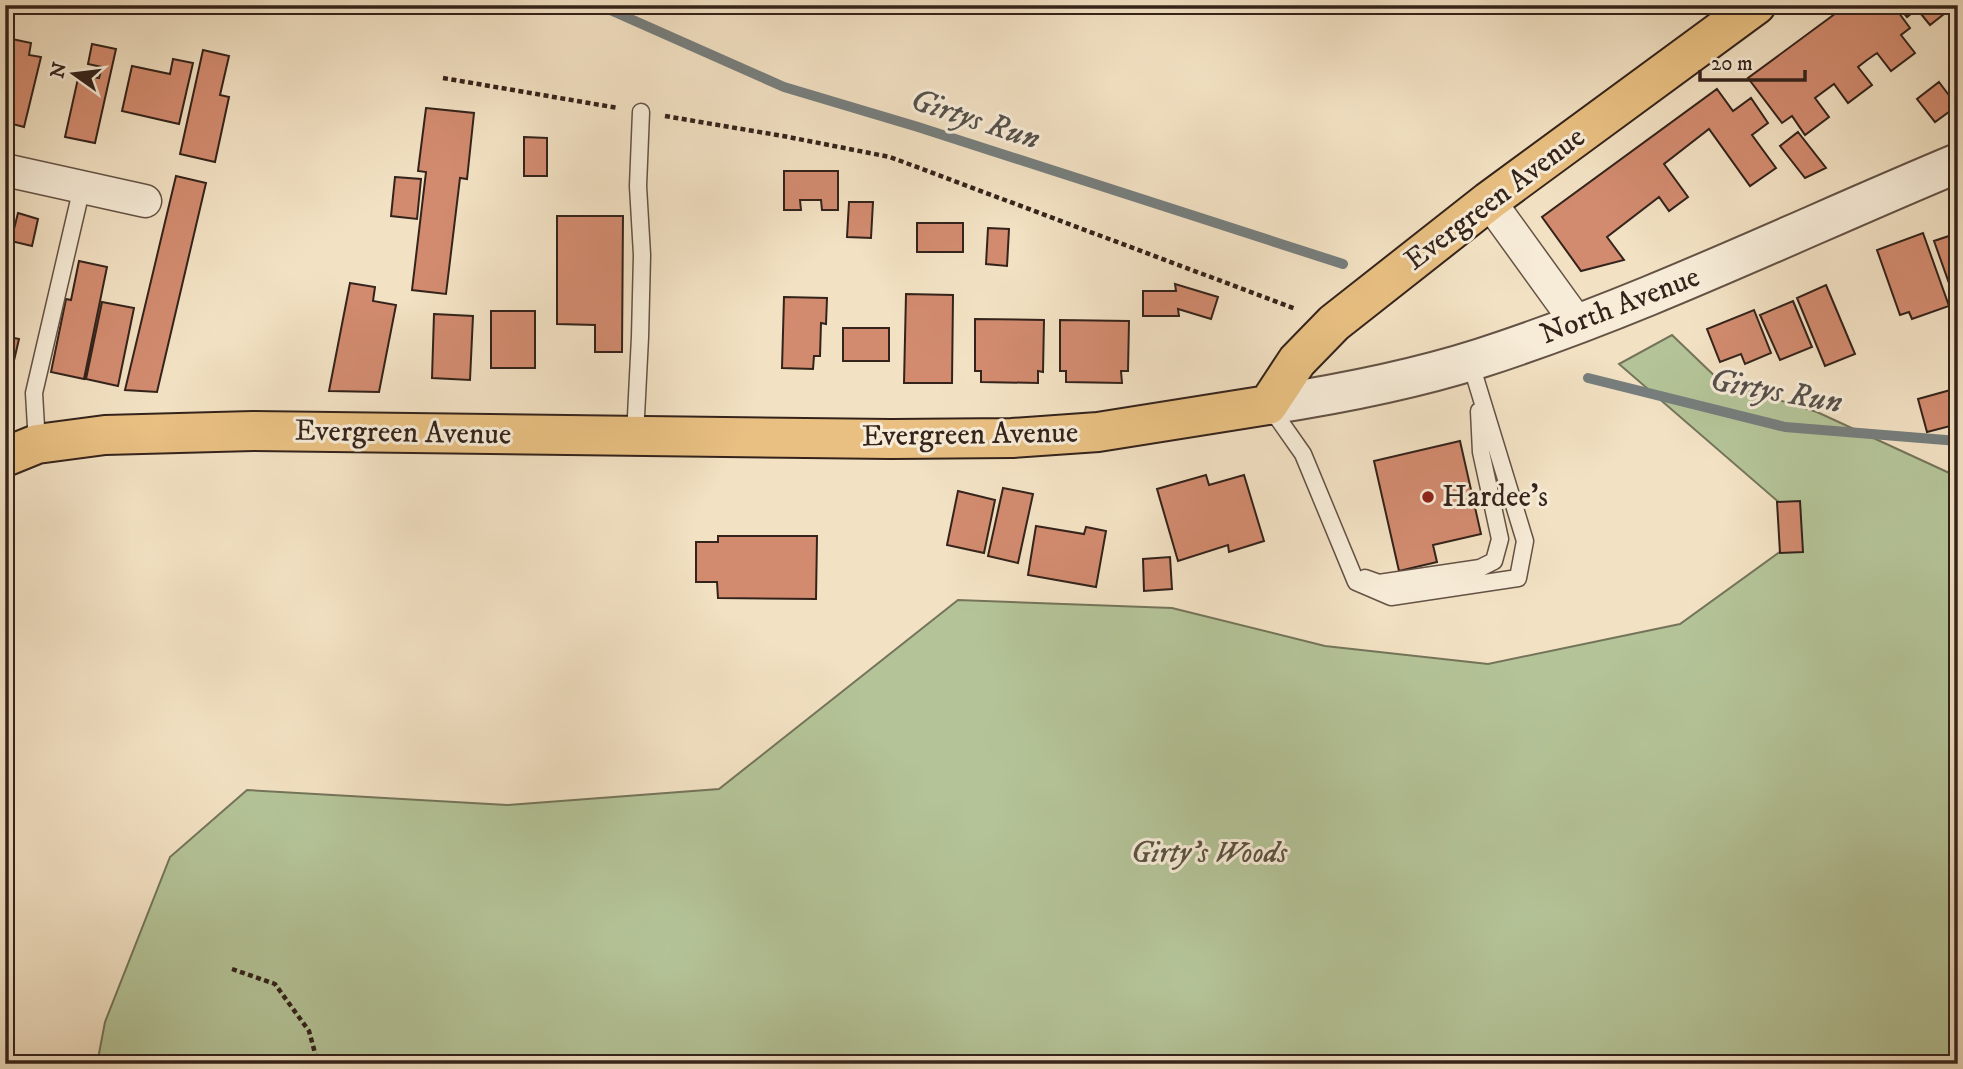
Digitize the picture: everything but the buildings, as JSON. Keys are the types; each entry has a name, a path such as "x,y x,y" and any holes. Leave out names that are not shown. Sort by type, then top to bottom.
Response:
{"main road":[{"name":"Evergreen Avenue","path":"16,445 105,435 253,431 891,439 1012,438 1098,432 1268,405 1297,361 1334,323 1489,201 1750,7"}],"street":[{"name":"North Avenue","path":"1268,405 1388,383 1474,372 1578,324 1709,271 1958,163"},
{"path":"5,170 145,201"},
{"path":"1489,201 1578,324"}],"lane":[{"path":"635,436 642,282 638,186 641,112"},
{"path":"16,445 34,393 82,187"},
{"path":"1268,405 1303,454 1356,582 1391,597 1518,578 1525,541 1474,372"},
{"path":"1352,574 1380,583 1480,568 1494,561 1500,539 1481,452 1474,372"}],"path":[{"path":"443,78 890,157 1334,323"},
{"path":"232,969 275,985 309,1031 318,1064"}],"green space":[{"name":"Girty's Woods","path":"1672,335 1721,382 1817,412 1958,477 1958,1064 97,1064 105,1022 170,857 247,790 507,805 719,789 958,600 1172,608 1325,646 1488,664 1680,624 1795,541 1782,505 1619,364"}],"waterway":[{"name":"Girtys Run","path":"599,5 784,87 918,127 1343,264"},
{"name":"Girtys Run","path":"1588,378 1785,427 1958,441"}],"place":[{"name":"Hardee's","path":"1428,497"}]}
